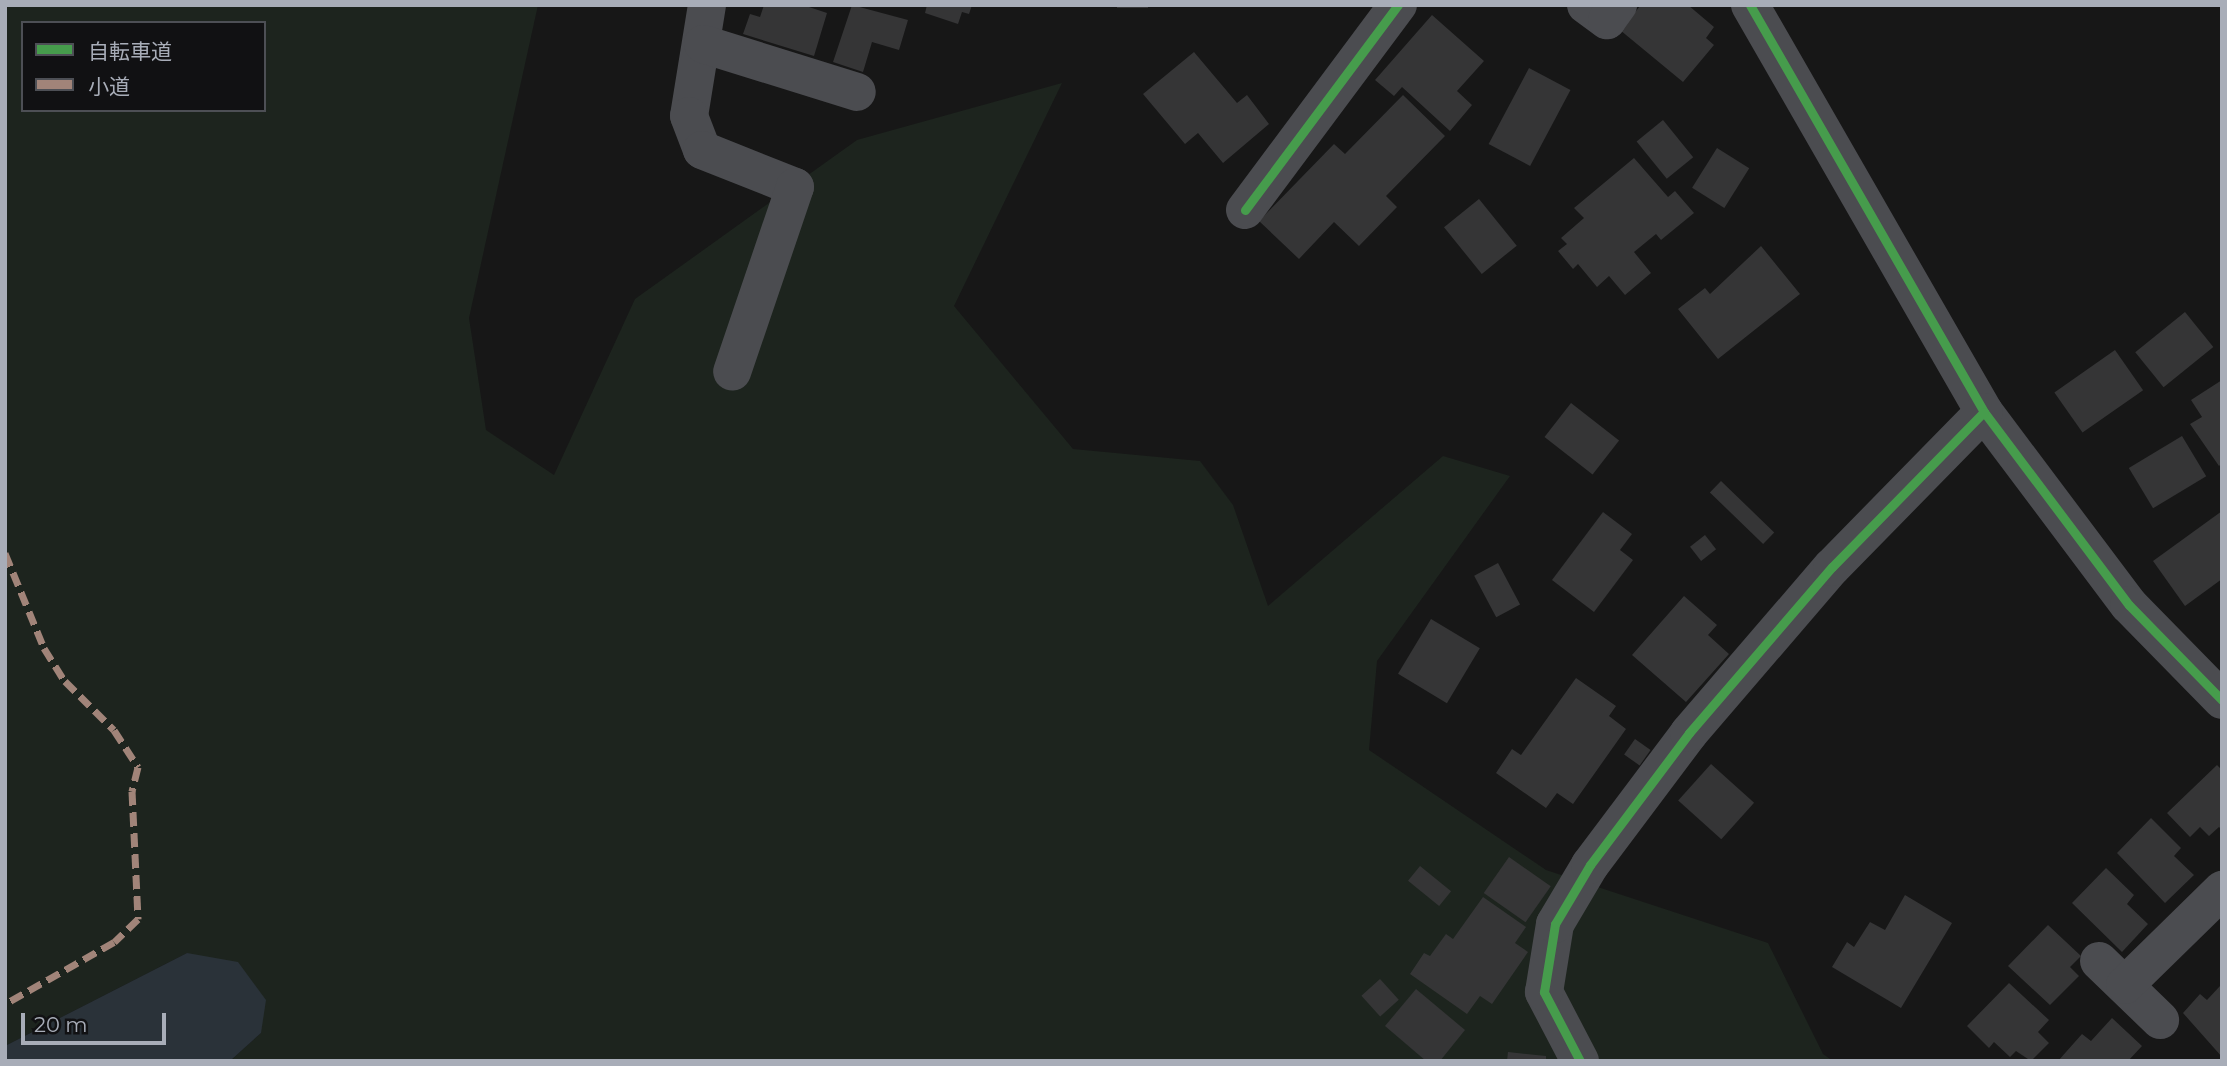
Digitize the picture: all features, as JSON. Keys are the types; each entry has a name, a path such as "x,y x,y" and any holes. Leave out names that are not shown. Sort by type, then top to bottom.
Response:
{"street":[{"path":"707,5 703,44 689,116 702,150 795,187 732,372"},
{"path":"1245,210 1398,5"},
{"path":"1586,5 1607,20 1618,5"},
{"path":"1750,5 1984,412 2129,604 2222,700"},
{"path":"703,44 857,92"},
{"path":"1580,1061 1544,992 1555,924 1590,865 1689,733 1832,567 1984,412"},
{"path":"2160,1020 2112,973 2222,890"}],"shaded area":[{"path":"5,5 538,5 469,318 486,430 554,475 635,299 857,140 1062,83 954,306 1073,449 1200,461 1233,505 1268,606 1443,456 1510,476 1377,661 1369,750 1546,870 1768,943 1823,1054 1833,1061 230,1061 261,1033 187,953 5,1046"},
{"path":"187,953 238,962 266,1000 261,1033 230,1061 5,1061 5,1046"}],"building":[{"path":"764,5 803,5 827,13 814,56 743,34 750,14 760,17"},
{"path":"852,5 908,20 899,50 872,42 863,72 833,62"},
{"path":"927,5 972,5 969,14 962,12 958,24 925,13"},
{"path":"1117,5 1148,5 1148,8 1117,8"},
{"path":"1641,5 1688,5 1714,27 1706,38 1714,45 1683,82 1620,30"},
{"path":"1432,15 1484,61 1457,91 1472,105 1450,131 1402,87 1394,96 1375,80"},
{"path":"1194,52 1237,103 1247,95 1269,124 1223,163 1198,133 1185,144 1143,94"},
{"path":"1529,68 1570,90 1530,166 1489,144"},
{"path":"1403,95 1445,136 1386,196 1397,207 1359,246 1334,222 1299,259 1259,221 1334,144 1345,154"},
{"path":"1663,120 1693,157 1667,179 1637,141"},
{"path":"1717,148 1749,168 1724,208 1692,188"},
{"path":"1634,158 1668,197 1675,191 1694,213 1661,240 1656,234 1634,252 1651,273 1625,295 1609,276 1597,287 1578,264 1573,269 1558,251 1567,244 1561,238 1584,218 1574,208"},
{"path":"1479,199 1517,246 1482,274 1444,227"},
{"path":"1761,246 1800,294 1718,359 1678,309 1705,288 1710,294"},
{"path":"2185,312 2213,347 2164,387 2135,352"},
{"path":"2115,350 2143,390 2082,433 2054,392"},
{"path":"2222,380 2222,463 2219,466 2190,424 2202,417 2191,400"},
{"path":"1571,403 1619,441 1593,474 1545,437"},
{"path":"2182,436 2206,476 2153,508 2129,468"},
{"path":"1721,481 1774,532 1763,544 1710,493"},
{"path":"2222,511 2222,579 2185,606 2153,561"},
{"path":"1603,512 1632,534 1620,550 1633,560 1594,612 1552,580"},
{"path":"1705,535 1716,549 1701,561 1690,547"},
{"path":"1498,563 1520,604 1496,617 1474,576"},
{"path":"1684,596 1717,625 1708,635 1729,654 1686,702 1632,655"},
{"path":"1431,619 1480,648 1447,703 1398,674"},
{"path":"1576,678 1616,706 1609,716 1626,729 1573,804 1557,793 1546,808 1496,773 1512,749 1521,755"},
{"path":"1635,739 1651,750 1640,765 1624,755"},
{"path":"1711,764 1754,803 1721,839 1678,800"},
{"path":"2217,765 2222,770 2222,830 2219,827 2209,836 2200,827 2190,837 2167,813"},
{"path":"2151,818 2181,848 2174,856 2194,875 2165,903 2117,853"},
{"path":"1509,857 1551,886 1526,922 1484,893"},
{"path":"1420,866 1451,891 1439,906 1408,881"},
{"path":"2106,868 2134,895 2127,904 2148,924 2122,952 2072,903"},
{"path":"1905,895 1952,923 1901,1008 1832,967 1847,942 1854,947 1870,922 1885,930"},
{"path":"1483,897 1526,927 1515,943 1528,952 1492,1004 1480,996 1467,1014 1410,974 1424,953 1430,956 1446,934 1453,939"},
{"path":"2048,925 2081,956 2070,967 2079,976 2050,1005 2008,966"},
{"path":"1380,979 1399,1000 1380,1017 1361,996"},
{"path":"2009,983 2049,1020 2038,1032 2049,1043 2031,1061 2016,1051 2010,1057 1994,1042 1989,1048 1967,1026"},
{"path":"2220,986 2222,1057 2183,1013 2200,994 2207,1000"},
{"path":"1416,989 1465,1030 1440,1061 1426,1061 1385,1026"},
{"path":"2112,1018 2142,1046 2128,1061 2058,1061 2082,1034 2091,1041"},
{"path":"1508,1052 1546,1056 1546,1061 1507,1061"}],"marked path":[{"path":"5,553 44,648 65,681 114,730 138,767 132,791 138,919 114,942 5,1004"}],"cycle path":[{"path":"1245,210 1398,5"},
{"path":"1750,5 1984,412 2129,605 2222,700"},
{"path":"1580,1061 1544,992 1555,924 1590,865 1689,733 1832,567 1984,412"}]}
